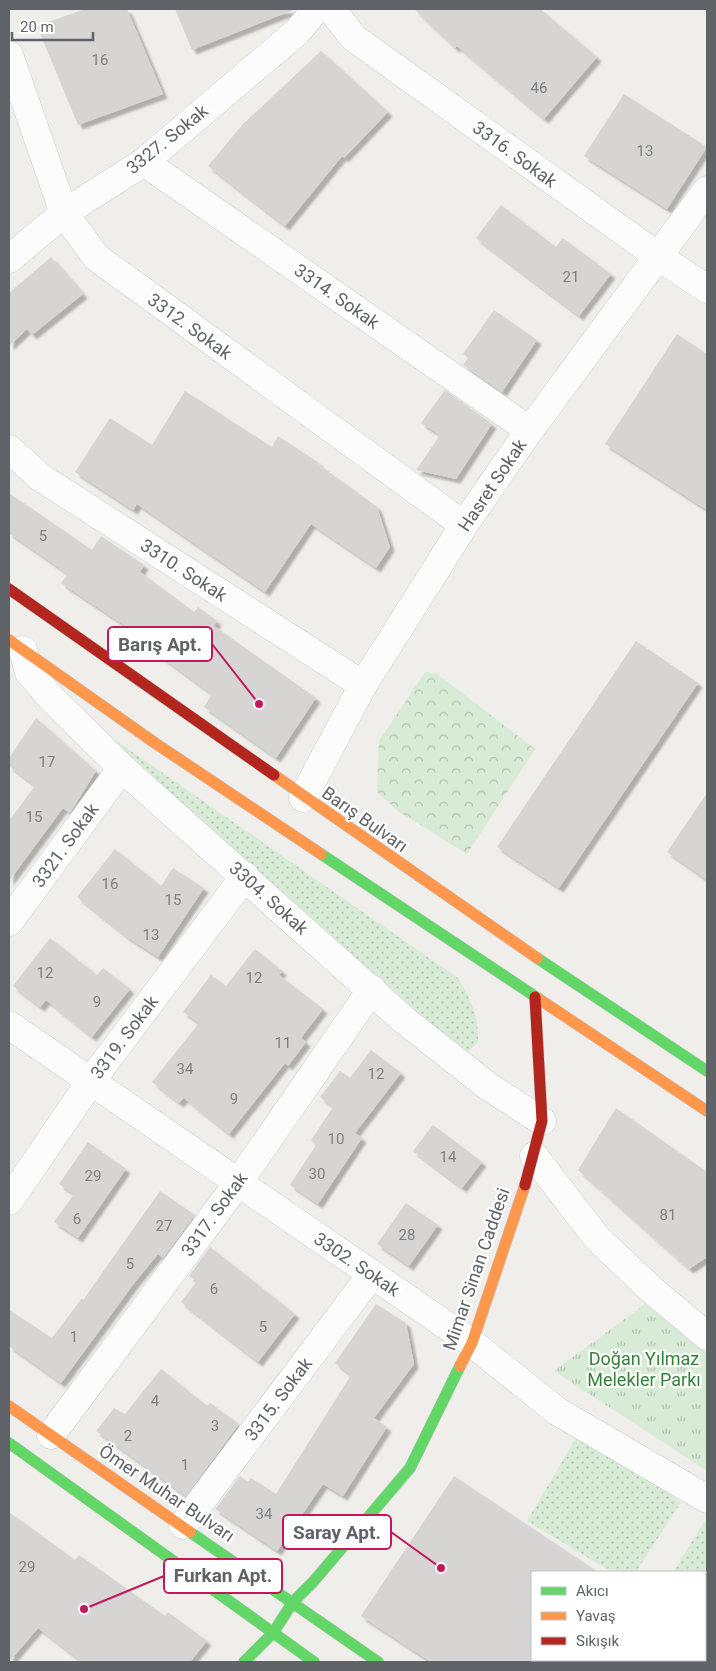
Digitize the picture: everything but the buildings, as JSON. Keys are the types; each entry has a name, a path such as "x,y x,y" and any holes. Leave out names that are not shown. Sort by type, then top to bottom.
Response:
{"main road":[{"name":"Barış Bulvarı","path":"9,589 303,798 461,907 707,1071"},
{"path":"16,645 155,743 440,931 535,997 707,1111"},
{"name":"Mimar Sinan Caddesi","path":"244,1662 273,1633 293,1602 313,1582 410,1468 472,1342 534,1156 542,1121 535,997"},
{"name":"Ömer Muhar Bulvarı","path":"9,1406 378,1662"},
{"path":"9,1443 314,1662"}],"street":[{"name":"3327. Sokak","path":"9,259 64,213 144,162 298,31 316,9"},
{"name":"3316. Sokak","path":"331,9 354,38 659,258 707,289"},
{"name":"3312. Sokak","path":"9,55 64,213 96,257 464,524"},
{"name":"3314. Sokak","path":"144,162 530,430"},
{"name":"Hasret Sokak","path":"303,798 364,685 464,524 530,430 659,258 707,190"},
{"name":"3310. Sokak","path":"9,449 40,477 364,685"},
{"name":"3304. Sokak","path":"16,645 29,672 50,698 122,768 372,989 404,1020 481,1081 542,1121"},
{"name":"3321. Sokak","path":"9,922 122,768"},
{"name":"3319. Sokak","path":"9,1201 91,1081 245,876"},
{"name":"3317. Sokak","path":"51,1435 238,1183 372,989"},
{"name":"3302. Sokak","path":"9,1025 472,1342 557,1411 707,1499"},
{"path":"534,1156 597,1238 653,1291 707,1336"},
{"name":"3315. Sokak","path":"183,1525 372,1274"}],"green space":[{"path":"425,672 437,674 535,749 467,854 398,811 377,792 379,741"},
{"path":"95,726 458,978 467,993 476,1016 478,1042 467,1053 451,1042 271,882 92,730"},
{"name":"Doğan Yılmaz Melekler Parkı","path":"645,1304 707,1353 707,1471 554,1371"},
{"path":"579,1433 681,1502 637,1571 610,1571 527,1521"},
{"path":"706,1519 707,1644 706,1571 674,1571"}],"traffic: fast":[{"path":"321,854 539,999"},
{"path":"537,958 707,1071"},
{"path":"244,1662 273,1633 293,1602 313,1582 410,1468 460,1366"},
{"path":"9,1443 314,1662"},
{"path":"190,1532 378,1662"}],"traffic: slow":[{"path":"9,640 155,743 321,854"},
{"path":"274,775 537,958"},
{"path":"539,999 707,1111"},
{"path":"460,1366 472,1343 525,1185"},
{"path":"9,1406 190,1532"}],"traffic: jam":[{"path":"9,589 274,775"},
{"path":"525,1185 542,1121 535,997"}],"place":[{"name":"Barış Apt.","path":"259,704"},
{"name":"Saray Apt.","path":"441,1568"},
{"name":"Furkan Apt.","path":"84,1609"}]}
